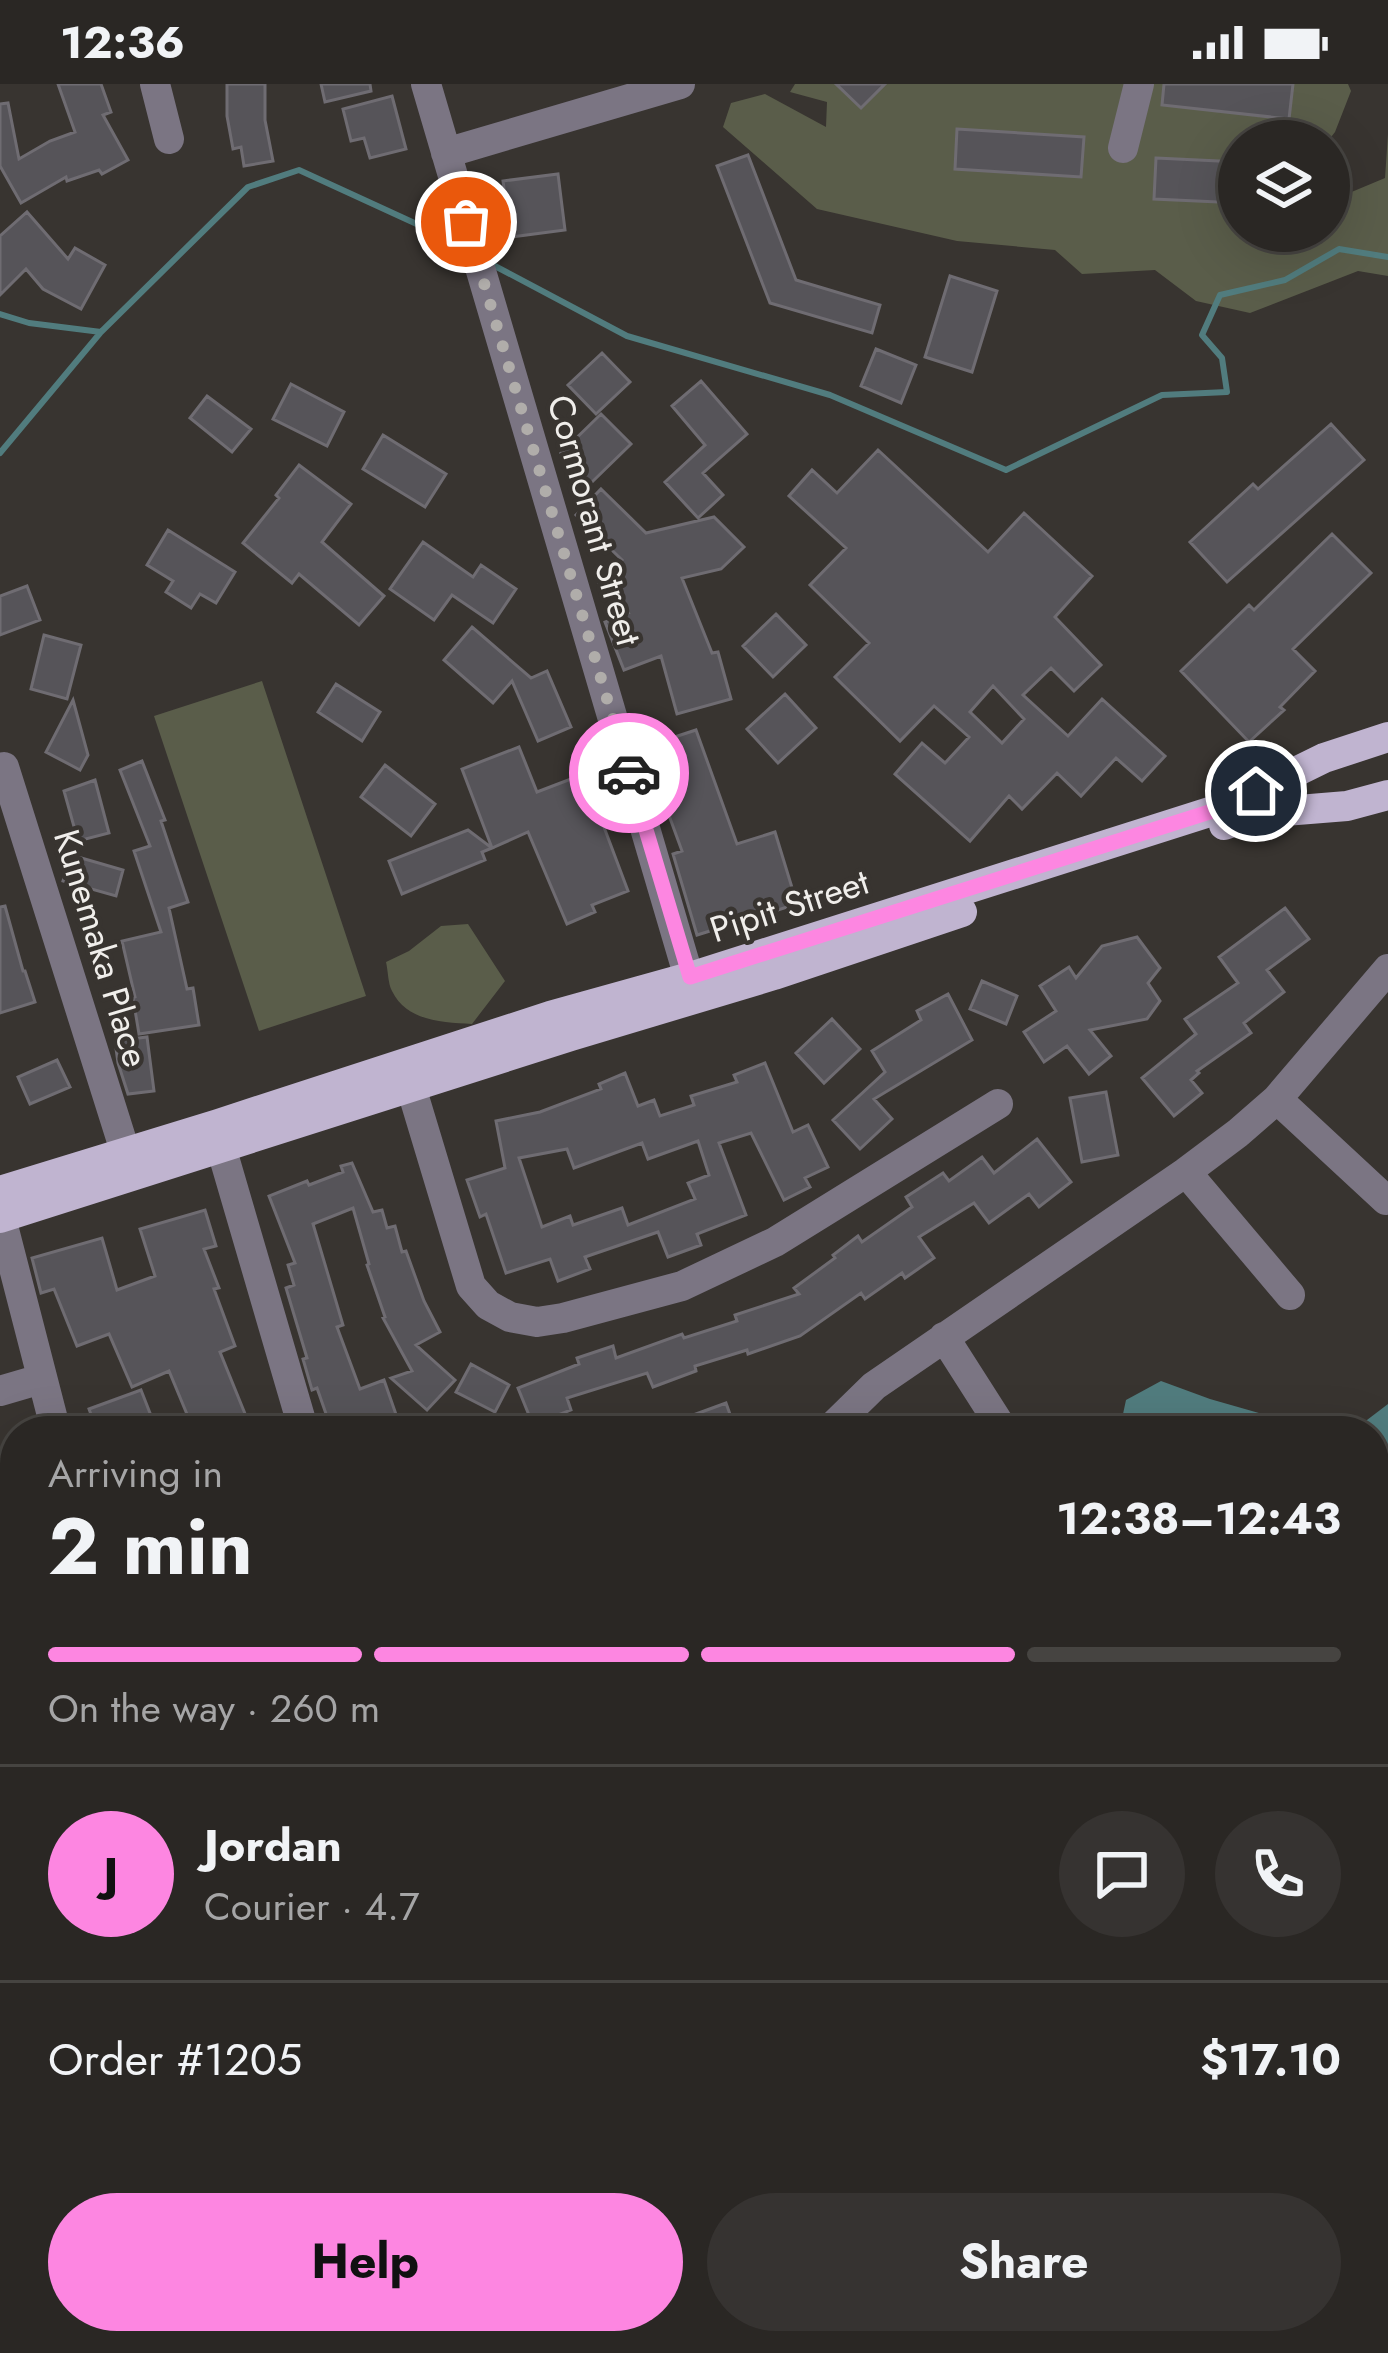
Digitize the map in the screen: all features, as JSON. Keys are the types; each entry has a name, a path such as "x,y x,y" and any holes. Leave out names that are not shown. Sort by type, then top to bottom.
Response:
{"main road":[{"name":"Pipit Street","path":"1,1218 411,1087 1222,808 1324,758 1388,737"},
{"name":"Pipit Street","path":"0,1191 550,1016 774,975 1260,813 1347,806 1388,795"}],"street":[{"path":"155,84 169,139"},
{"name":"Cormorant Street","path":"426,84 693,988"},
{"path":"446,153 680,84"},
{"path":"1123,148 1139,84"},
{"name":"Kunemaka Place","path":"4,767 124,1151"},
{"path":"843,1416 874,1386 1238,1133 1277,1099 1388,969"},
{"path":"411,1087 471,1286 488,1305 510,1317 537,1322 682,1286 775,1242 998,1104"},
{"path":"1277,1099 1386,1200"},
{"path":"221,1147 300,1416"},
{"path":"1186,1172 1290,1295"},
{"path":"1,1218 52,1416"},
{"path":"944,1337 994,1416"},
{"path":"0,1391 41,1379"}],"green space":[{"path":"795,84 1348,84 1351,91 1340,120 1218,120 1218,252 1350,252 1350,193 1385,178 1388,134 1388,276 1358,271 1250,313 1196,301 1155,270 1082,274 1055,250 957,241 817,209 723,127 731,103 765,94 826,127 827,102 790,92"},
{"path":"262,681 366,996 259,1031 154,716"},
{"path":"468,924 505,981 472,1024 416,1015 391,988 386,962 441,926"}],"water":[{"path":"1161,1381 1270,1416 1123,1416 1126,1400"},
{"path":"1388,1404 1388,1416 1372,1416"}],"building":[{"path":"58,84 101,84 111,112 103,115 128,160 102,174 99,170 67,181 66,177 21,203 0,166 0,104 8,103 19,159 75,132"},
{"path":"227,84 265,84 265,120 273,161 244,166 241,147 233,149"},
{"path":"321,84 370,84 371,91 325,102"},
{"path":"836,84 885,84 861,108"},
{"path":"1164,84 1293,84 1289,119 1162,105"},
{"path":"392,96 406,149 370,158 364,138 351,141 343,109"},
{"path":"957,129 1084,137 1081,177 955,169"},
{"path":"748,155 796,280 880,305 872,333 770,303 717,166"},
{"path":"1156,158 1218,161 1218,202 1154,199"},
{"path":"558,174 565,230 511,237 503,181"},
{"path":"27,212 68,259 75,248 105,265 81,309 43,289 26,269 0,295 0,236"},
{"path":"950,276 997,291 972,372 925,357"},
{"path":"876,349 916,365 901,403 861,386"},
{"path":"602,353 630,382 596,414 568,385"},
{"path":"701,381 747,434 703,473 723,495 698,518 665,482 705,445 672,406"},
{"path":"291,384 344,412 327,446 273,419"},
{"path":"207,396 251,429 232,452 190,418"},
{"path":"601,414 631,444 591,483 561,453"},
{"path":"1331,424 1364,460 1227,582 1190,542 1253,484 1258,489"},
{"path":"383,435 446,474 425,507 363,469"},
{"path":"878,450 988,552 1024,513 1092,576 1055,617 1101,665 1074,691 1051,668 1023,695 1068,736 1102,699 1165,756 1142,781 1116,758 1081,796 1057,773 1022,809 1009,796 970,841 895,774 922,743 945,763 969,737 934,706 900,741 835,677 869,643 810,585 846,548 789,496 812,470 837,493","holes":["993,686 1024,719 1002,743 970,712"]},
{"path":"299,465 351,504 322,542 384,596 359,625 299,574 292,583 243,543"},
{"path":"601,489 646,533 714,517 744,547 721,569 682,578 712,653 718,652 731,699 677,714 661,656 624,670 605,622 628,613 599,584 622,560 576,515"},
{"path":"168,530 235,572 216,603 200,594 191,608 166,592 173,581 147,565"},
{"path":"1332,534 1371,573 1293,649 1315,671 1280,707 1284,710 1249,742 1181,671 1249,605 1254,610"},
{"path":"423,542 473,577 481,565 516,589 493,623 452,595 434,620 390,589"},
{"path":"27,586 40,620 0,635 0,596"},
{"path":"776,614 806,645 773,677 743,646"},
{"path":"472,627 531,678 547,671 571,727 538,741 512,681 493,703 444,660"},
{"path":"44,635 81,645 67,699 31,689"},
{"path":"336,684 380,712 362,741 318,712"},
{"path":"785,694 816,728 778,763 747,729"},
{"path":"73,700 88,755 80,770 46,752"},
{"path":"696,730 737,844 775,832 797,904 697,935 673,854 682,851 644,747"},
{"path":"519,747 537,792 584,774 628,891 592,905 595,912 567,924 528,832 492,848 462,769"},
{"path":"142,761 188,902 169,908 199,1025 139,1034 122,941 161,932 134,851 150,846 120,770"},
{"path":"385,765 435,804 411,836 361,797"},
{"path":"95,780 109,833 78,841 64,791"},
{"path":"468,830 492,848 482,852 485,860 402,894 389,861"},
{"path":"71,855 123,870 116,896 63,881"},
{"path":"5,906 35,1002 0,1013 0,907"},
{"path":"1285,908 1309,939 1267,970 1284,992 1244,1023 1251,1033 1197,1071 1191,1080 1202,1093 1174,1116 1142,1078 1196,1034 1185,1019 1238,983 1219,957"},
{"path":"1137,937 1160,968 1148,983 1160,1001 1147,1019 1090,1030 1111,1056 1089,1074 1067,1046 1044,1062 1024,1032 1056,1011 1040,986 1069,967 1076,978 1102,946"},
{"path":"982,981 1017,996 1006,1024 970,1009"},
{"path":"948,994 972,1040 874,1099 892,1119 860,1149 833,1120 885,1072 872,1051 921,1020 917,1011"},
{"path":"832,1019 860,1049 824,1083 796,1053"},
{"path":"147,1037 154,1091 128,1094 115,1041"},
{"path":"57,1060 70,1087 30,1104 18,1077"},
{"path":"765,1063 793,1132 808,1125 828,1167 805,1178 810,1187 784,1200 751,1133 719,1143 746,1215 697,1234 701,1245 668,1257 658,1232 585,1257 590,1269 558,1281 550,1259 506,1273 486,1214 480,1217 467,1180 505,1168 496,1121 540,1112 601,1089 599,1084 625,1073 638,1106 654,1100 660,1116 694,1105 691,1096 737,1082 734,1075","holes":["698,1141 709,1175 688,1183 695,1199 628,1225 622,1208 573,1225 570,1216 542,1227 519,1158 567,1149 574,1168 642,1143 648,1159"]},
{"path":"1106,1092 1118,1155 1082,1162 1070,1098"},
{"path":"1037,1139 1071,1182 1039,1207 1029,1194 989,1223 974,1203 919,1237 934,1258 865,1299 861,1293 800,1336 695,1366 696,1371 653,1387 647,1373 567,1398 571,1410 556,1416 529,1416 518,1388 579,1364 577,1358 613,1346 616,1358 682,1334 684,1338 737,1321 735,1315 799,1294 794,1288 833,1255 858,1236 862,1242 912,1207 906,1197 943,1173 949,1181 982,1157 994,1173"},
{"path":"352,1163 373,1212 382,1210 387,1228 395,1226 402,1252 406,1251 440,1332 416,1345 455,1380 427,1410 391,1378 412,1371 383,1318 353,1208 313,1224 343,1325 337,1327 360,1389 384,1380 397,1416 327,1416 317,1388 312,1390 286,1288 294,1285 288,1265 295,1263 269,1196 343,1172 341,1166"},
{"path":"205,1210 216,1246 204,1249 235,1346 220,1352 246,1416 188,1416 169,1371 132,1387 109,1334 77,1346 54,1289 41,1293 32,1258 102,1238 117,1290 155,1276 140,1229"},
{"path":"471,1364 509,1385 495,1412 456,1392"},
{"path":"141,1390 151,1416 92,1416 89,1409"},
{"path":"726,1403 731,1416 697,1416"}],"waterway":[{"path":"0,453 101,332 248,187 299,170 465,250"},
{"path":"493,265 627,336 830,395 1006,470 1162,395 1227,392 1222,358 1202,335 1220,295 1285,280 1339,249 1388,257"},
{"path":"0,314 29,323 101,332"}],"way so far":[{"path":"466,222 629,773"}],"route":[{"path":"629,773 690,977 1222,808 1256,791"}]}
